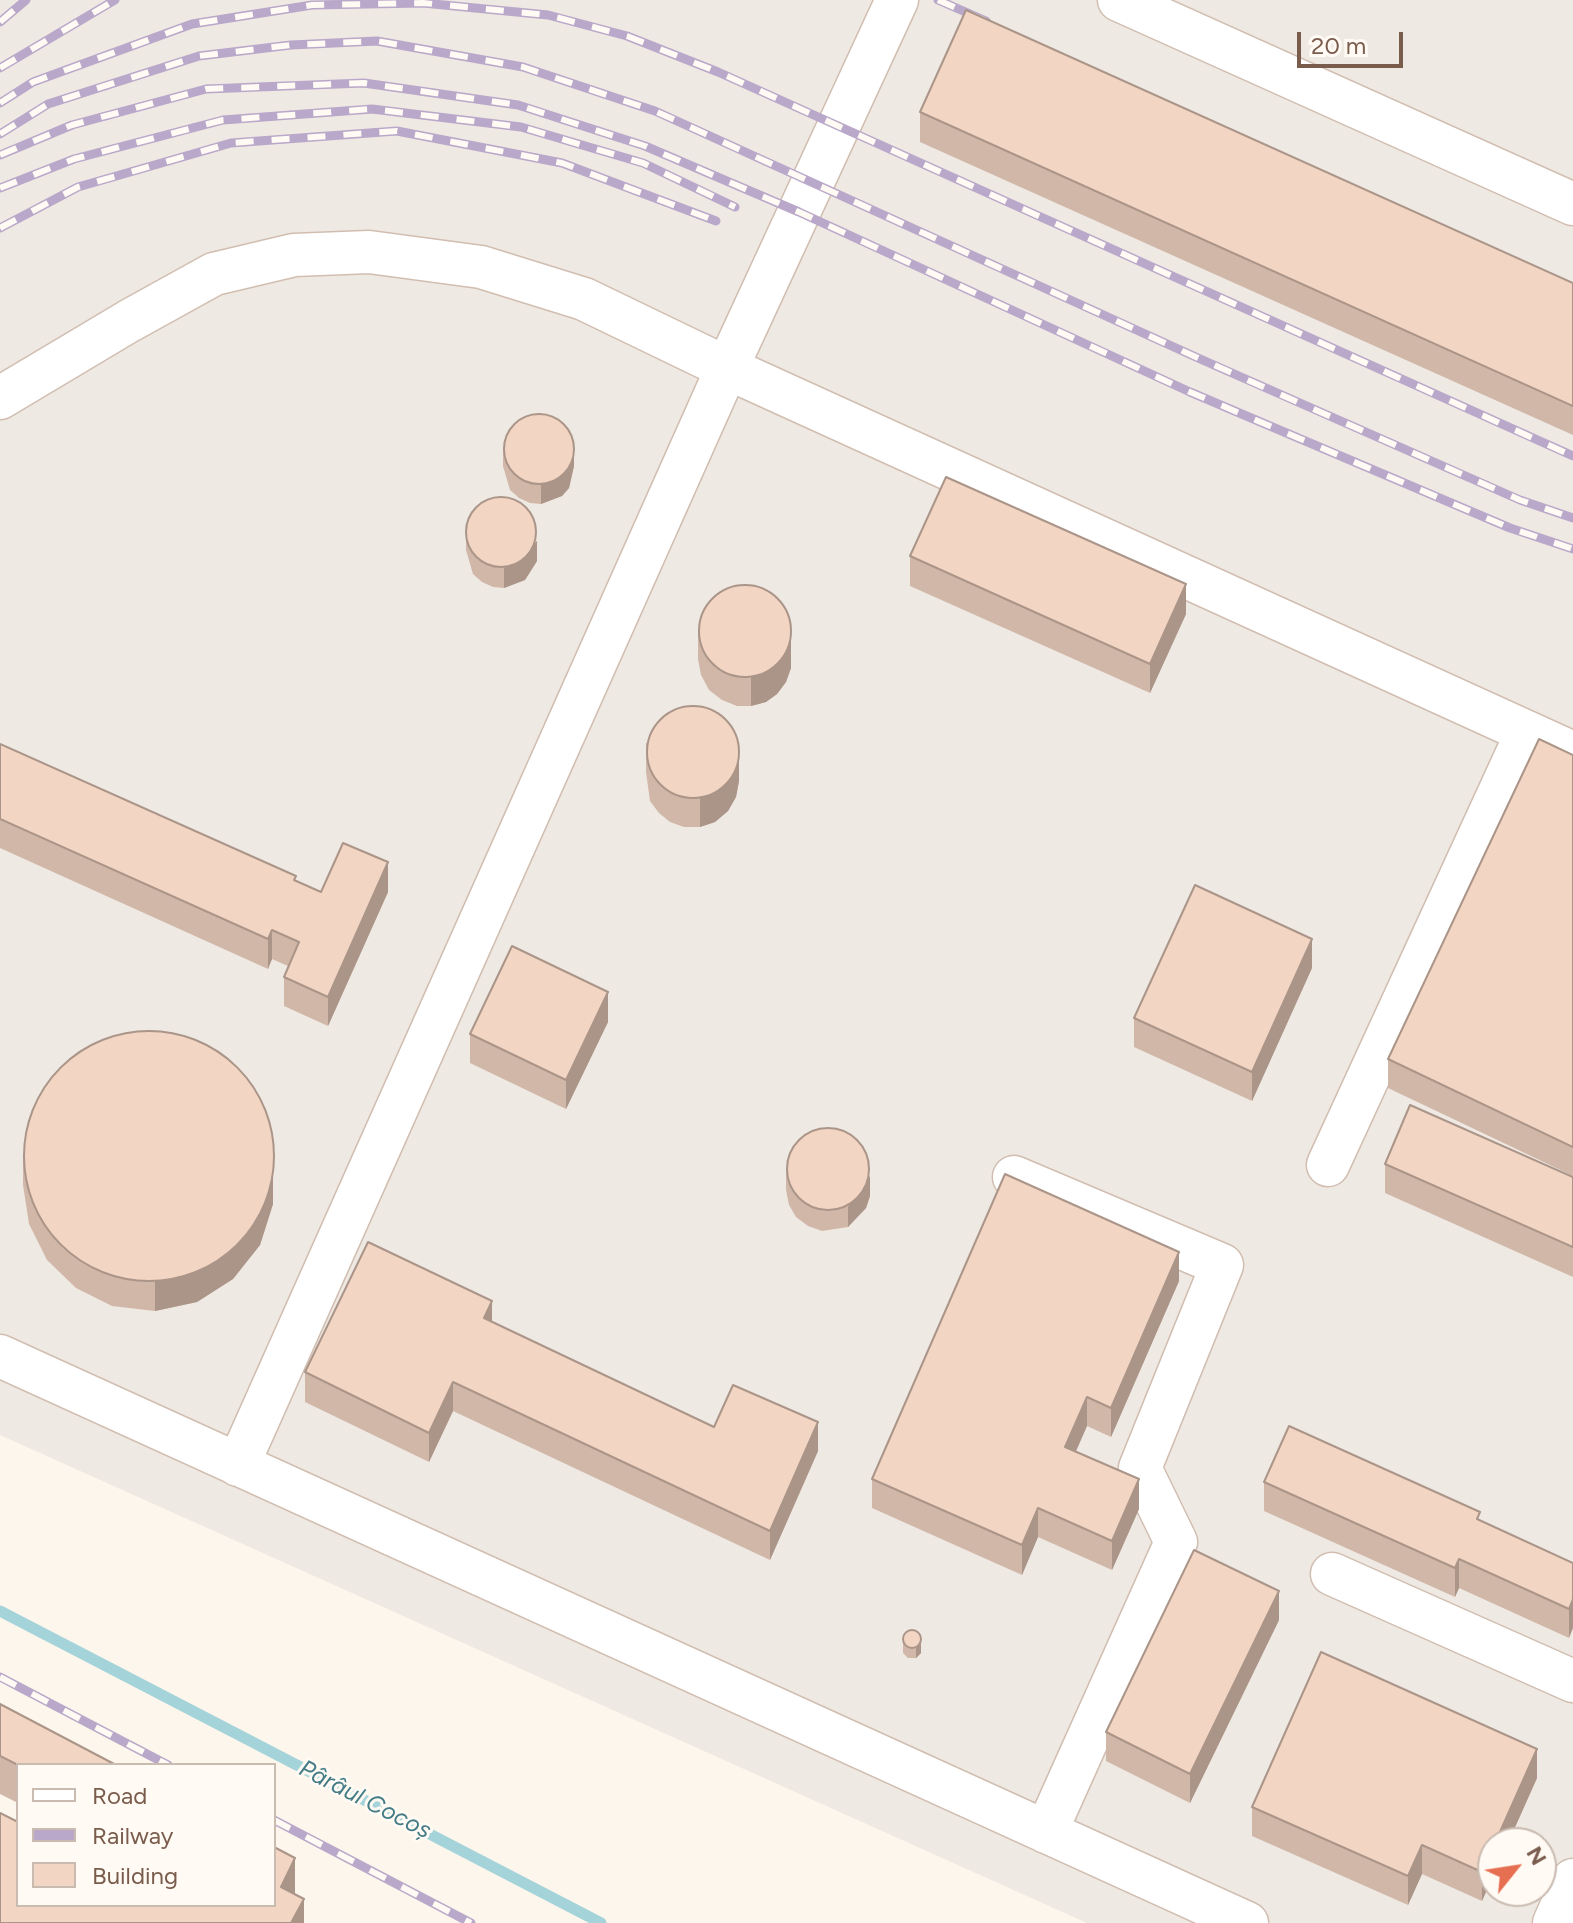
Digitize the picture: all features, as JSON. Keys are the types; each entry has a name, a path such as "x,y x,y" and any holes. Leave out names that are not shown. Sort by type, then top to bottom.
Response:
{"lane":[{"path":"238,1465 727,368 897,0"},
{"path":"1119,0 1573,204"},
{"path":"0,398 214,274 294,255 369,252 481,267 584,299 727,368 1573,753"},
{"path":"1328,1165 1527,732"},
{"path":"1014,1177 1222,1265 1140,1468 1176,1542 1046,1832"},
{"path":"0,1356 1247,1923"},
{"path":"1332,1574 1573,1681"},
{"path":"1554,1923 1573,1880"}],"shaded area":[{"path":"0,0 1573,0 1573,1923 1087,1923 0,1435"}],"building":[{"path":"966,10 1573,283 1573,406 920,112"},
{"path":"539,414 564,424 574,449 564,474 539,484 514,474 504,449 514,424"},
{"path":"946,477 1186,584 1150,664 910,556"},
{"path":"501,497 526,507 536,532 526,557 501,567 476,557 466,532 476,507"},
{"path":"745,585 763,588 778,598 788,613 791,631 788,649 778,664 763,674 745,677 727,674 712,664 702,649 699,631 702,613 712,598 727,588"},
{"path":"693,706 711,709 726,719 736,734 739,752 736,770 726,785 711,795 693,798 675,795 660,785 650,770 647,752 650,734 660,719 675,709"},
{"path":"1539,739 1573,755 1573,1147 1388,1059"},
{"path":"0,744 296,876 294,880 321,892 343,843 388,862 328,997 284,977 299,942 272,930 268,939 0,819"},
{"path":"1195,885 1312,939 1252,1072 1134,1018"},
{"path":"512,946 608,992 566,1080 470,1034"},
{"path":"149,1031 173,1033 197,1040 228,1059 246,1077 265,1108 272,1132 272,1180 265,1204 246,1235 228,1253 197,1272 173,1279 149,1281 125,1279 101,1272 70,1253 52,1235 33,1204 26,1180 24,1156 26,1132 33,1108 52,1077 70,1059 101,1040 125,1033"},
{"path":"1410,1105 1573,1177 1573,1247 1385,1164"},
{"path":"820,1128 836,1128 851,1135 862,1146 869,1169 866,1185 857,1198 836,1210 820,1210 805,1203 794,1192 787,1177 787,1161 794,1146 805,1135"},
{"path":"1005,1174 1179,1252 1111,1408 1087,1397 1065,1447 1139,1479 1112,1541 1038,1508 1022,1545 872,1479"},
{"path":"368,1242 492,1301 484,1318 714,1427 733,1385 818,1422 770,1531 453,1382 429,1433 305,1372"},
{"path":"1289,1426 1480,1512 1477,1519 1573,1563 1573,1599 1569,1609 1459,1559 1455,1568 1264,1482"},
{"path":"1194,1550 1279,1591 1190,1774 1106,1732"},
{"path":"912,1630 921,1639 912,1648 903,1639"},
{"path":"1321,1652 1537,1749 1502,1827 1477,1827 1477,1870 1422,1845 1408,1876 1252,1807"},
{"path":"0,1704 112,1763 16,1764 0,1756"},
{"path":"0,1813 16,1821 16,1907 276,1907 276,1848 295,1858 281,1887 304,1899 291,1923 0,1923"}],"waterway":[{"name":"Pârâul Cocoș","path":"0,1611 601,1923"}],"railway":[{"path":"0,22 26,0"},
{"path":"0,68 115,0"},
{"path":"938,0 986,21"},
{"path":"0,103 33,82 192,24 312,5 423,3 548,15 627,36 718,72 1573,456"},
{"path":"0,134 48,104 199,56 291,45 377,41 523,67 655,111 1198,358 1520,500 1573,518"},
{"path":"0,155 72,125 206,89 364,83 518,105 645,146 799,212 1190,392 1510,528 1573,549"},
{"path":"0,188 74,159 223,120 372,109 521,127 643,163 735,207"},
{"path":"0,228 78,187 231,143 397,131 562,163 716,221"},
{"path":"0,1677 164,1763"},
{"path":"276,1821 471,1923"}]}
